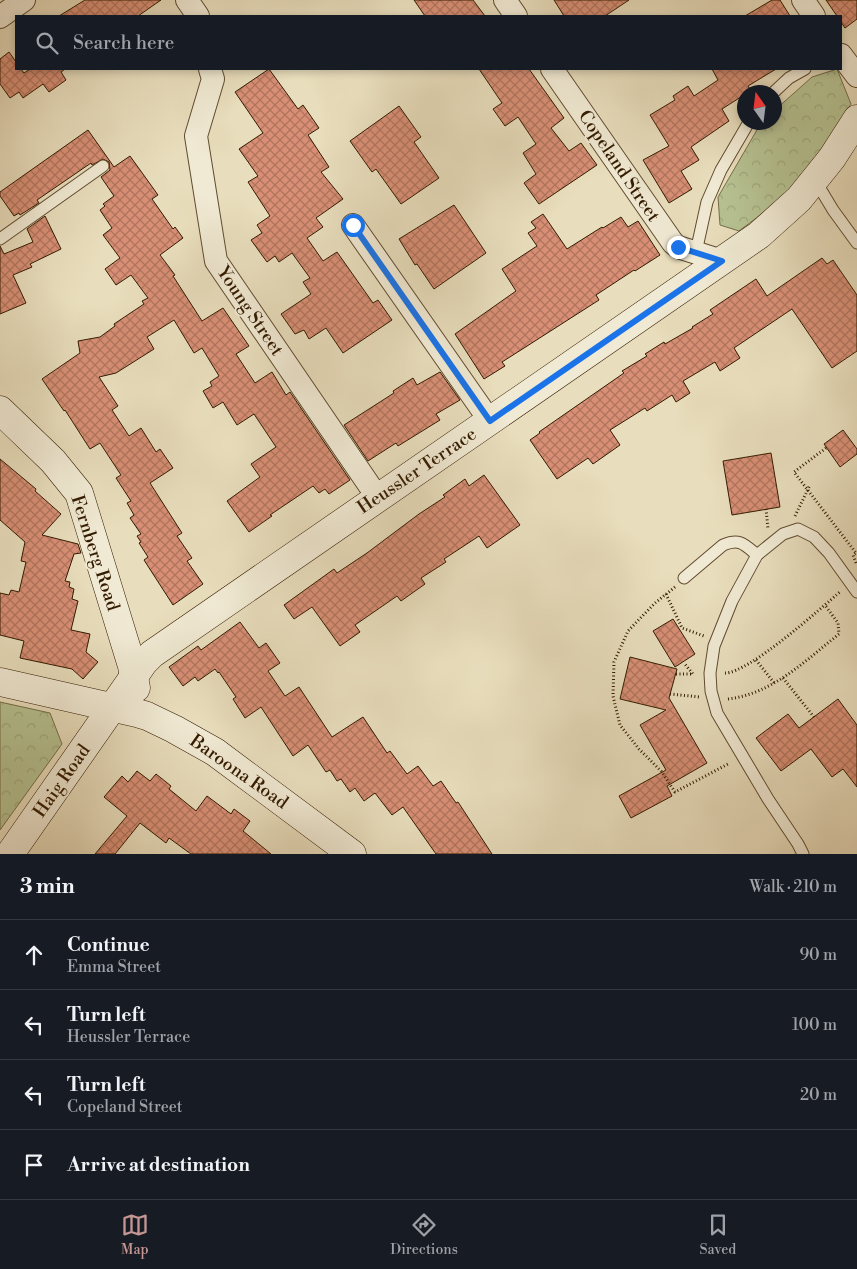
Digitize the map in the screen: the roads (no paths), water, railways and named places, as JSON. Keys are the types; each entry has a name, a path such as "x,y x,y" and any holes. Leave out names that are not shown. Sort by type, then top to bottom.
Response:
{"street":[{"path":"0,17 24,0"},
{"path":"187,0 197,15"},
{"path":"505,0 515,15"},
{"path":"803,0 813,15"},
{"path":"842,57 857,76"},
{"name":"Young Street","path":"210,70 213,79 196,136 216,262 378,498"},
{"name":"Copeland Street","path":"553,70 668,237 678,247 722,261"},
{"name":"Heussler Terrace","path":"113,707 147,659 158,650 759,235 782,215 815,180 832,158 857,119"},
{"path":"353,225 490,421"},
{"name":"Fernberg Road","path":"0,410 53,461 78,493 134,678 140,704 151,718"},
{"name":"Baroona Road","path":"0,682 113,707 151,718 184,734 215,752 350,854"},
{"name":"Haig Road","path":"10,854 113,707"}],"lane":[{"path":"782,85 803,70"},
{"path":"696,252 707,202 721,170 744,130"},
{"path":"0,239 103,166"},
{"path":"815,180 833,210 857,243"},
{"path":"808,854 800,849 750,770 717,713 711,691 710,673 714,646 732,601 757,555 783,534 798,529 814,537 829,553 857,592"},
{"path":"684,578 722,545 730,542 738,541 746,545 757,555"}]}
